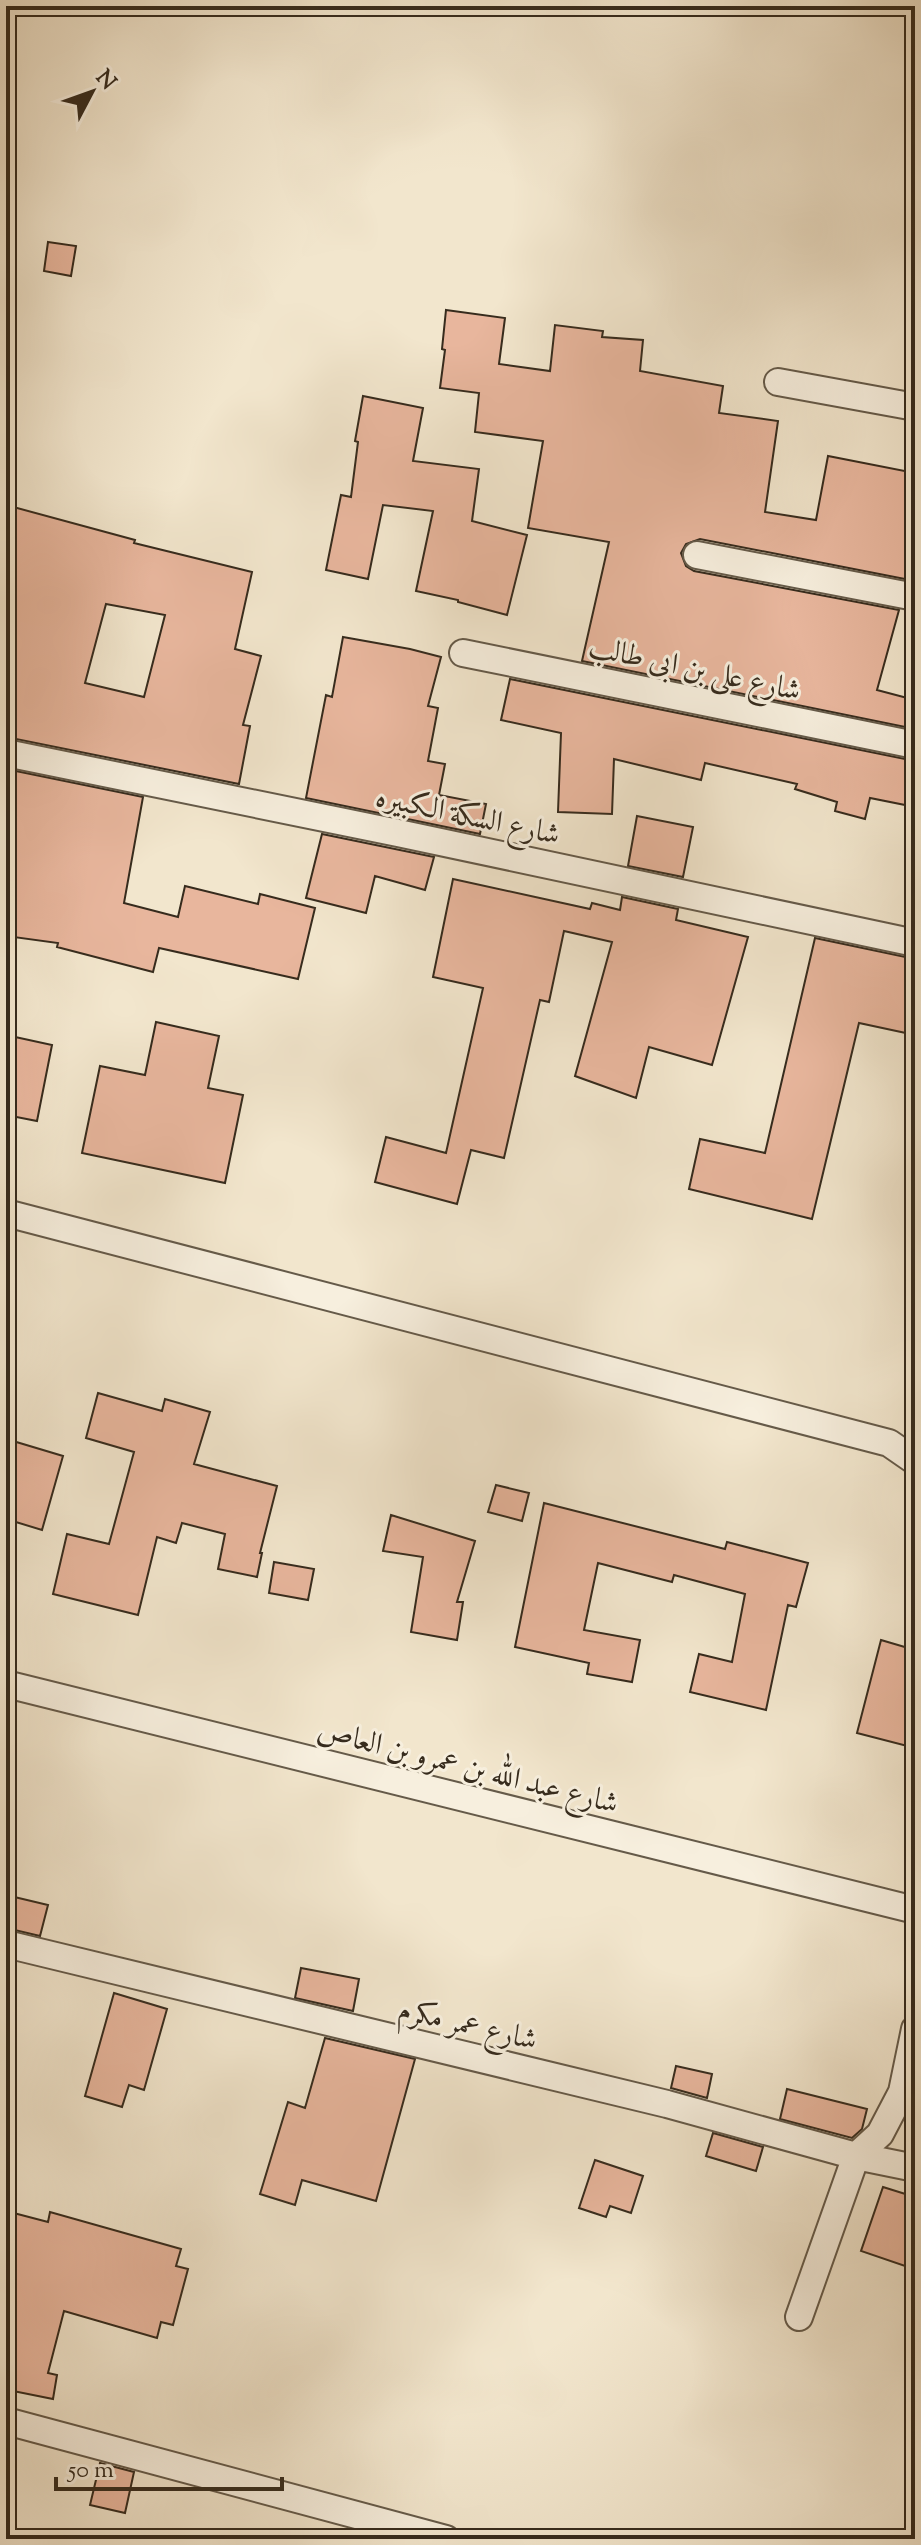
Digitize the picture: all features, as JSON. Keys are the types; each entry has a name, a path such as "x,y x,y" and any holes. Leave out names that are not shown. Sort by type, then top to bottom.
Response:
{"street":[{"path":"778,382 915,407"},
{"path":"697,555 915,597"},
{"name":"شارع على بن ابى طالب","path":"463,653 915,745"},
{"name":"شارع السكة الكبيره","path":"6,753 915,943"},
{"path":"6,1213 889,1443 915,1461"},
{"name":"شارع عبد الله بن عمرو بن العاص","path":"6,1684 915,1910"},
{"name":"شارع عمر مكرم","path":"6,1944 667,2104 856,2156 915,2168"},
{"path":"799,2317 856,2156 880,2134 902,2092 915,2029"},
{"path":"6,2421 446,2539"}],"building":[{"path":"48,242 76,246 71,276 44,271"},
{"path":"446,310 505,318 499,364 550,371 555,325 603,331 602,337 643,340 640,371 723,386 719,413 778,421 765,512 816,520 828,456 915,473 915,508 909,538 915,539 915,556 910,580 700,539 686,544 681,553 686,566 694,571 899,610 877,690 915,700 915,729 582,661 609,542 528,528 543,441 475,432 479,393 440,388"},
{"path":"363,396 423,408 413,461 479,469 472,521 527,535 507,615 416,591 433,511 383,505 368,579 326,570 341,495 351,497 358,442 355,441"},
{"path":"6,505 135,540 134,543 252,572 235,649 261,656 243,725 250,726 239,784 6,737","holes":["106,604 165,615 144,697 85,683"]},
{"path":"343,637 441,657 428,706 438,708 428,761 445,764 439,795 486,804 480,834 306,798 326,695 332,697"},
{"path":"510,679 915,761 915,807 870,798 865,819 835,811 837,802 795,789 797,784 705,763 701,780 614,759 612,814 558,812 561,733 501,720"},
{"path":"6,769 143,797 124,903 178,917 185,886 258,904 260,894 315,908 298,979 159,948 153,972 57,947 58,943 6,936 15,852 6,850"},
{"path":"637,816 693,827 683,877 628,866"},
{"path":"322,834 434,857 425,890 375,876 366,913 306,898"},
{"path":"453,879 590,909 592,903 620,910 622,897 678,909 676,920 748,937 712,1065 649,1047 636,1098 575,1076 612,942 564,931 549,1002 540,1000 504,1158 471,1150 457,1204 375,1182 386,1137 446,1153 483,988 433,977"},
{"path":"815,938 915,959 915,1035 859,1023 812,1219 689,1189 700,1139 765,1153"},
{"path":"156,1022 219,1036 208,1088 243,1095 225,1183 82,1153 100,1066 145,1075"},
{"path":"6,1035 52,1045 37,1121 6,1115"},
{"path":"98,1393 162,1411 165,1399 210,1412 194,1464 277,1486 257,1577 218,1569 225,1534 182,1523 176,1543 157,1537 138,1615 53,1594 67,1534 109,1544 134,1452 86,1438"},
{"path":"13,1441 63,1456 42,1530 6,1519 6,1464"},
{"path":"496,1485 529,1493 522,1521 488,1512"},
{"path":"544,1503 725,1549 727,1542 808,1563 796,1607 788,1605 766,1710 690,1692 699,1654 732,1662 745,1594 674,1575 672,1582 598,1563 584,1630 640,1640 632,1682 587,1674 589,1663 515,1647"},
{"path":"391,1515 475,1541 457,1602 463,1602 457,1640 411,1632 423,1557 383,1551"},
{"path":"274,1562 314,1569 308,1600 269,1593"},
{"path":"881,1640 915,1650 915,1748 857,1733"},
{"path":"6,1895 48,1905 40,1936 6,1928"},
{"path":"301,1968 359,1979 353,2011 295,1998"},
{"path":"114,1993 167,2009 144,2090 129,2085 122,2107 85,2096"},
{"path":"325,2038 415,2059 376,2201 302,2180 295,2205 260,2194 288,2102 305,2108"},
{"path":"676,2066 712,2074 707,2098 671,2088"},
{"path":"787,2089 867,2109 862,2129 852,2138 780,2119"},
{"path":"713,2133 763,2147 756,2171 706,2156"},
{"path":"595,2160 643,2176 631,2213 610,2206 606,2217 579,2208"},
{"path":"883,2187 915,2197 915,2246 908,2267 861,2251"},
{"path":"6,2211 48,2222 50,2212 181,2249 176,2266 188,2269 173,2325 161,2322 157,2338 64,2311 48,2373 57,2375 53,2399 8,2390 14,2363 14,2337 6,2334"},
{"path":"100,2463 134,2472 125,2513 90,2505"}]}
